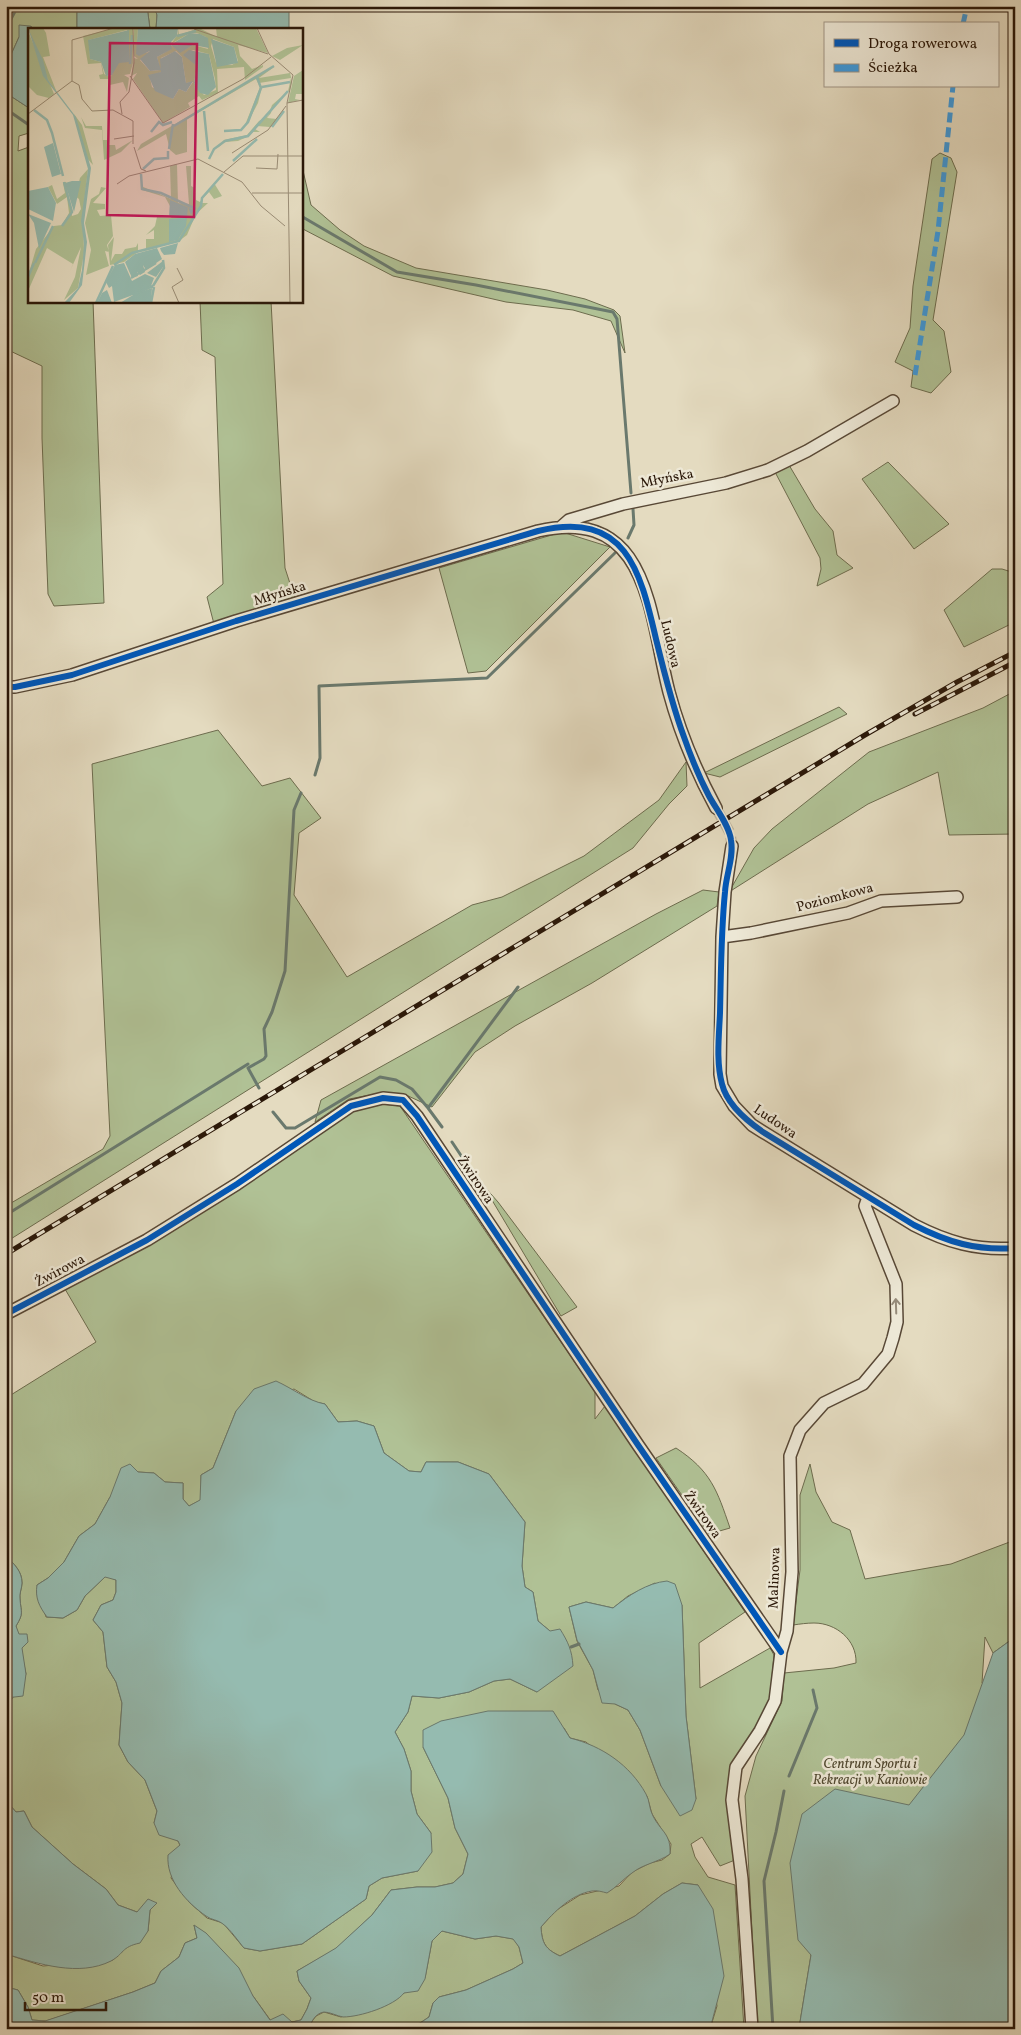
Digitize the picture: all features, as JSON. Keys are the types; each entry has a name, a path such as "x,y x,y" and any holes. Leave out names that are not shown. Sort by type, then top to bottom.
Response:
{"street":[{"name":"Młyńska","path":"6,687 15,687 72,675 263,612 538,531 561,527 569,520 622,504 726,483 768,470 807,451 893,401"},
{"name":"Ludowa","path":"561,527 590,530 608,537 619,544 631,558 644,588 678,722 695,766 716,808"},
{"name":"Ludowa","path":"732,846 725,892 722,937 719,1056 720,1074 727,1096 752,1125 914,1225 949,1241 978,1248 1015,1248"},
{"name":"Poziomkowa","path":"722,937 759,932 848,913 881,901 957,897"},
{"name":"Żwirowa","path":"6,1314 147,1240 237,1184 351,1106 383,1098 403,1100 417,1116 781,1652"},
{"name":"Malinowa","path":"752,2029 742,1878 732,1800 736,1767 760,1731 775,1701 781,1652 788,1630 792,1572 790,1456 800,1430 824,1403 863,1384 888,1354 897,1322 896,1284 865,1206 868,1196"}],"green space":[{"path":"6,6 77,6 77,28 33,28 30,26 19,37 6,66"},
{"path":"147,6 154,6 157,15 156,28 150,28"},
{"path":"6,93 28,107 28,133 19,136 18,151 28,147 28,302 93,302 104,603 54,606 48,594 42,438 42,366 6,349"},
{"path":"940,153 951,158 957,172 933,320 944,331 951,372 931,393 911,387 913,371 895,362 910,328 913,286 932,159"},
{"path":"302,166 311,205 340,230 364,246 416,268 547,290 585,299 614,310 620,316 625,353 611,321 573,310 506,302 393,276 302,229"},
{"path":"200,302 271,302 285,568 295,599 214,624 207,597 223,584 215,357 202,350"},
{"path":"888,462 949,524 914,549 862,479"},
{"path":"789,465 815,509 833,531 837,555 853,568 817,586 821,569 820,558 775,472"},
{"path":"562,532 610,547 486,671 468,673 439,568"},
{"path":"992,569 1002,569 1015,573 1015,622 964,647 944,610"},
{"path":"1015,691 1015,834 949,835 938,772 868,804 729,892 754,848 772,829 869,752 983,708"},
{"path":"839,707 847,714 720,777 704,773"},
{"path":"218,730 262,786 290,778 321,818 299,833 294,895 347,977 472,905 502,897 584,856 659,800 686,762 687,786 669,804 633,848 6,1242 6,1206 103,1149 110,1136 92,764"},
{"path":"703,890 719,892 717,906 592,983 515,1026 475,1052 432,1107 406,1095 381,1093 349,1099 315,1122 321,1100 656,914"},
{"path":"382,1104 400,1106 595,1392 595,1419 605,1406 745,1612 699,1643 700,1688 770,1648 774,1655 770,1698 756,1728 731,1766 727,1802 735,1860 720,1866 702,1837 691,1844 695,1857 708,1877 735,1885 744,2029 710,2029 717,2006 698,1885 682,1883 663,1894 635,1916 560,1956 545,1945 541,1927 555,1911 580,1895 619,1886 632,1872 650,1863 662,1860 670,1854 671,1844 652,1814 647,1796 586,1742 570,1738 564,1728 423,1747 448,1798 455,1828 468,1854 463,1874 453,1883 435,1887 391,1890 372,1915 336,1949 297,1971 299,1981 311,1998 301,2020 292,2022 271,2021 253,1996 194,1925 197,1938 185,1943 179,1957 161,1971 155,1983 46,2021 32,2020 28,2007 18,1990 6,1987 6,1954 43,1966 113,1960 127,1946 148,1931 150,1910 137,1912 118,1905 106,1889 73,1864 32,1827 24,1811 16,1812 9,1804 6,1792 6,1698 12,1699 26,1674 16,1626 21,1613 22,1579 17,1568 6,1556 6,1398 96,1342 65,1289 147,1246 240,1189 353,1111","holes":["294,1389 315,1402 325,1404 338,1422 357,1421 374,1426 384,1453 409,1471 421,1472 426,1462 458,1462 489,1474 525,1522 522,1566 525,1587 533,1592 538,1621 550,1631 537,1692 510,1679 494,1681 469,1692 439,1698 412,1696 408,1712 395,1732 404,1749 411,1771 411,1791 417,1814 431,1833 418,1871 382,1878 369,1886 366,1899 302,1944 260,1951 244,1948 223,1923 207,1918 190,1903 171,1878 180,1845 178,1841 154,1823 157,1811 145,1780 128,1762 119,1745 122,1703 116,1682 107,1667 103,1632 93,1620 101,1605 113,1600 116,1592 116,1580 106,1576 85,1596 77,1610 63,1618 46,1617 37,1585 48,1578 64,1562 79,1536 95,1524 110,1497 138,1472 154,1473 165,1482 183,1483 183,1499 189,1506 201,1500 201,1475 213,1468 236,1411","655,1583 682,1605 686,1716 696,1799 661,1786 640,1730 628,1710 615,1704 598,1690 593,1670 577,1641 569,1607 586,1602 613,1608 628,1596"]},
{"path":"483,1185 498,1202 577,1307 561,1316"},
{"path":"676,1448 688,1456 705,1473 721,1503 730,1528 709,1534 656,1458"},
{"name":"Centrum Sportu i Rekreacji w Kaniowie","path":"810,1464 816,1492 832,1522 850,1530 865,1579 951,1564 1015,1540 1015,1637 993,1653 985,1637 982,1683 1015,1710 811,1955 800,2029 757,2029 745,1796 756,1756 782,1701 784,1673 834,1668 856,1663 853,1647 844,1634 822,1624 793,1625 800,1570 800,1495"},
{"path":"442,1931 475,1939 496,1936 514,1939 519,1947 523,1963 466,1990 439,1997 433,2003 429,2017 411,2029 310,2029 310,2024 316,2016 324,2012 341,2017 404,1993 425,1978 432,1941"}],"water":[{"path":"77,6 147,6 150,28 77,28"},
{"path":"154,6 289,6 289,28 156,28 157,15"},
{"path":"19,25 33,28 28,28 28,107 6,93 6,66 19,37"},
{"path":"276,1381 306,1397 325,1404 338,1422 357,1421 374,1426 384,1453 409,1471 421,1472 426,1462 458,1462 489,1474 525,1522 522,1566 525,1587 533,1592 538,1621 550,1631 560,1629 569,1646 573,1666 537,1692 510,1679 494,1681 469,1692 439,1698 412,1696 408,1712 395,1732 404,1749 411,1771 411,1791 417,1814 431,1833 432,1852 418,1871 382,1878 369,1886 366,1899 302,1944 260,1951 244,1948 226,1926 208,1917 191,1904 179,1890 170,1873 168,1855 180,1845 178,1841 159,1835 154,1823 157,1811 145,1780 128,1762 119,1745 122,1703 116,1682 107,1667 103,1632 93,1620 101,1605 113,1600 116,1592 116,1580 105,1577 85,1596 77,1610 63,1618 47,1617 38,1602 37,1585 48,1578 64,1562 79,1536 95,1524 110,1497 121,1468 130,1464 138,1472 154,1473 165,1482 183,1483 183,1499 189,1506 200,1500 201,1475 213,1468 236,1411 254,1389"},
{"path":"6,1556 21,1575 21,1613 16,1626 19,1634 27,1634 28,1642 22,1648 26,1674 23,1696 6,1698"},
{"path":"667,1581 675,1584 682,1605 686,1716 696,1799 692,1810 680,1816 661,1786 640,1730 628,1710 615,1704 602,1703 593,1670 577,1640 569,1607 586,1602 613,1608 638,1590 652,1584"},
{"path":"1015,1637 1015,2029 800,2029 811,1955 798,1940 790,1863 802,1814 835,1789 909,1805 964,1735 993,1653"},
{"path":"488,1711 553,1711 570,1738 604,1752 632,1774 646,1794 653,1816 669,1841 670,1854 636,1870 607,1893 592,1891 577,1896 552,1915 541,1927 545,1945 560,1956 635,1916 663,1894 682,1883 698,1885 713,1909 724,1976 710,2029 411,2029 429,2017 433,2003 439,1997 466,1990 523,1963 519,1947 513,1939 496,1936 475,1939 442,1931 432,1941 425,1979 418,1991 404,1993 393,2002 376,2010 350,2017 326,2012 318,2014 314,2018 310,2029 6,2029 6,1987 18,1990 28,2007 32,2020 45,2021 133,1992 155,1983 161,1971 179,1957 185,1943 197,1938 194,1925 206,1933 239,1968 253,1996 270,2020 283,2014 292,2022 301,2020 311,1998 299,1981 297,1971 336,1948 372,1915 391,1890 435,1887 453,1883 463,1874 468,1854 455,1828 448,1798 423,1747 423,1730 441,1721"},
{"path":"6,1792 9,1804 16,1812 24,1811 32,1827 73,1864 106,1889 118,1905 137,1912 148,1899 157,1903 150,1910 148,1931 140,1943 126,1949 111,1961 99,1966 86,1968 45,1965 6,1954"}],"waterway":[{"path":"6,28 18,6"},
{"path":"6,109 28,124"},
{"path":"302,217 397,272 476,285 613,312 617,319 631,493"},
{"path":"628,538 634,525 633,509"},
{"path":"315,775 320,758 319,686 487,678 617,551"},
{"path":"259,1088 248,1068 266,1056 264,1029 272,1012 285,971 294,810 301,793"},
{"path":"273,1112 286,1128 295,1128 380,1077 396,1080 412,1089 428,1108 518,987"},
{"path":"6,1215 248,1064"},
{"path":"428,1108 442,1127"},
{"path":"452,1142 486,1193"},
{"path":"571,1647 579,1644"},
{"path":"789,1776 817,1708 813,1690"},
{"path":"773,2029 764,1881 784,1791"}],"tunnel":[{"path":"716,808 730,833 732,846"}],"railway":[{"path":"6,1254 865,735 957,682 1015,652"},
{"path":"915,714 1015,662"}],"marked path":[{"path":"963,22 967,6"},
{"path":"915,375 938,231 953,88"}],"cycle path":[{"path":"6,687 15,687 72,675 236,621 538,531 568,527 591,529 610,538 624,551 635,569 643,590 669,688 689,752 709,796 730,834 732,847 723,922 718,1049 720,1076 728,1099 744,1118 763,1132 914,1225 950,1241 975,1247 1015,1248"},
{"path":"6,1314 147,1240 237,1184 351,1106 383,1098 403,1100 417,1116 638,1445 781,1652"}]}
